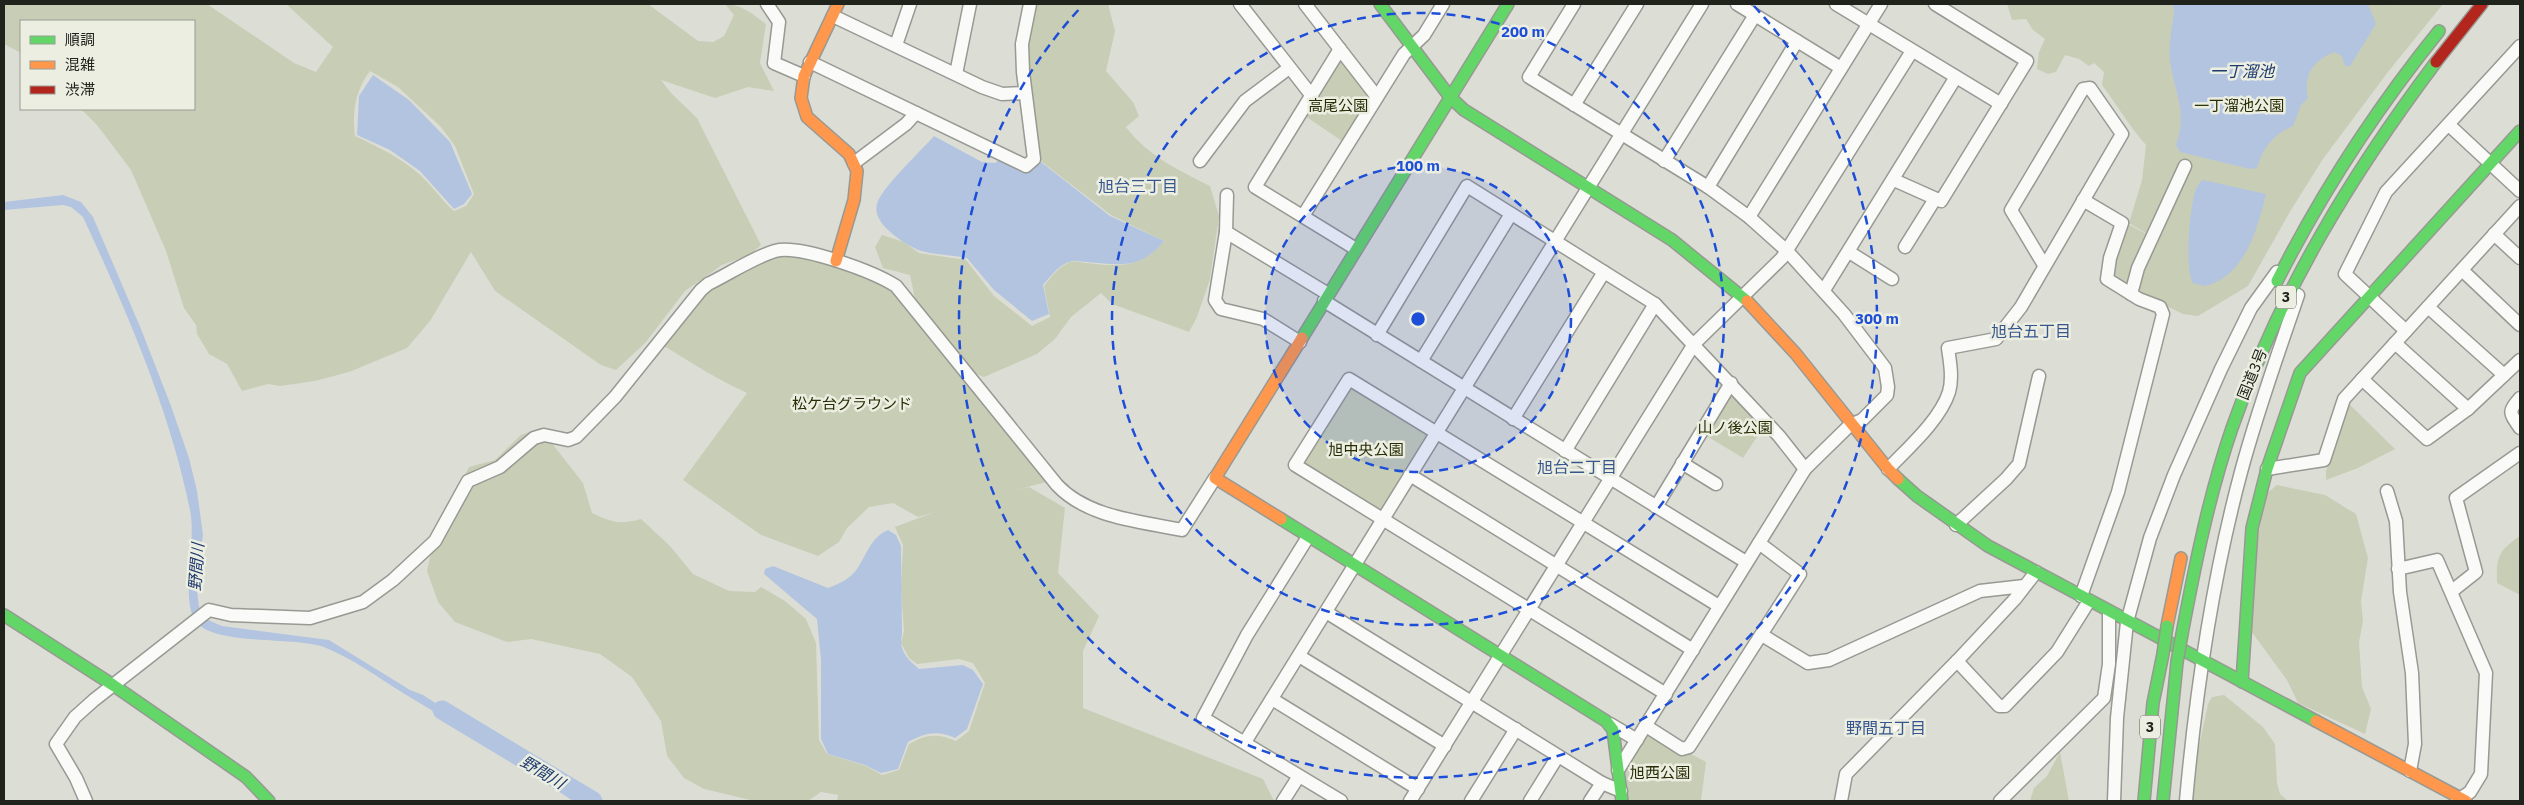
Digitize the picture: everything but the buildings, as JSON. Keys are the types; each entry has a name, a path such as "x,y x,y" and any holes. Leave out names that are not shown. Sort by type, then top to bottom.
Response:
{"main road":[{"path":"836,261 857,183 854,163 849,154 807,116 801,98 804,76 838,4"},
{"path":"1380,4 1450,97 1464,110 1672,240 1743,296 1796,354 1850,425 1888,469 1917,496 1956,526 2127,622 2410,771 2461,800"},
{"path":"1508,4 1215,478 1610,724 1613,730 1621,796"},
{"name":"国道3号","path":"2163,801 2177,662 2193,574 2231,429 2278,311 2345,188 2416,85 2482,4"},
{"name":"国道3号","path":"2256,324 2291,252 2332,178 2413,62 2449,18"},
{"path":"2242,682 2252,528 2268,470 2300,373 2520,131"},
{"name":"3","path":"2144,801 2153,703 2184,548"},
{"path":"4,614 113,684 246,777 268,801"}],"street":[{"path":"767,4 779,22 774,63 804,76"},
{"path":"896,46 910,4"},
{"path":"956,74 970,4"},
{"path":"810,62 1026,166 1034,159 1025,93 1022,44 1030,4"},
{"path":"1240,4 1312,96"},
{"path":"1305,4 1376,97"},
{"path":"1303,216 1404,54 1424,34 1443,4"},
{"path":"1574,4 1529,76 1664,161 1708,186 1749,217 1787,251 1824,290 1885,368 1888,387 1887,395 1862,420 1850,425 1805,469 1618,770"},
{"path":"1574,105 1637,4"},
{"path":"1245,742 1702,4"},
{"path":"1737,4 1841,68"},
{"path":"1836,4 2001,104"},
{"path":"1749,217 1881,4"},
{"path":"1894,180 1941,201 2027,61 1935,4"},
{"path":"1664,161 1755,15"},
{"path":"832,16 1002,94 1025,93"},
{"path":"1708,186 1797,42"},
{"path":"2406,331 2345,274 2386,192 2520,46"},
{"path":"1340,49 1255,187 1356,249"},
{"path":"1410,801 1694,344 1782,258 1912,51"},
{"path":"1200,161 1245,101 1289,68"},
{"path":"1824,290 1894,180 1956,77"},
{"path":"1888,469 1926,428 1949,392 1951,372 1948,348 1996,339 2020,307 2122,134 2090,88 2083,89 2011,210 2044,265"},
{"path":"854,163 906,124 916,113"},
{"path":"2449,125 2520,191"},
{"path":"2131,294 2138,268 2185,166"},
{"path":"1377,335 1467,186 1655,304 1731,383 1779,436 1805,469"},
{"path":"2186,801 2194,711 2226,532 2257,418 2298,293 2345,188"},
{"path":"1227,195 1226,232 1215,300 1221,309 1264,318 1300,342"},
{"path":"1905,247 1935,199"},
{"path":"1957,661 1999,706 2005,706 2057,652 2085,598 2118,492 2163,314 2160,307 2131,294 2107,279 2110,258 2122,223 2083,200"},
{"path":"2268,470 2324,460 2344,399 2520,206"},
{"path":"1421,361 1511,214"},
{"path":"1226,232 1326,298 1377,335 1746,562"},
{"path":"2494,234 2520,258"},
{"path":"86,801 76,778 56,744 75,717 113,684 209,610 231,615 310,618 363,602 419,558 435,541 468,481 500,467 534,438 544,435 568,440 576,437 587,428 636,372 695,296 708,284 775,251 792,250 836,261 884,278 896,286 1057,485 1074,502 1099,512 1182,530 1215,478"},
{"path":"1849,252 1892,279"},
{"path":"2114,801 2117,718 2127,622 2150,538 2174,474 2251,308 2291,252"},
{"path":"2462,270 2520,325"},
{"path":"1513,419 1604,272"},
{"path":"1565,451 1655,304"},
{"path":"2428,307 2504,375"},
{"path":"2395,343 2468,409"},
{"path":"2362,379 2427,439 2468,409 2520,360"},
{"path":"1956,526 2019,464 2039,376"},
{"path":"1666,694 1295,465 1349,378 1719,606"},
{"path":"1656,507 1731,383"},
{"path":"2520,398 2511,408 2511,414 2520,428"},
{"path":"2452,591 2476,572 2456,498 2520,453"},
{"path":"1682,463 1716,484"},
{"path":"1410,475 1692,650"},
{"path":"2387,491 2396,521 2398,569 2412,673 2415,744 2410,771"},
{"path":"1308,537 1247,635 1203,718 1341,801"},
{"path":"1646,726 1682,749 1689,747 1800,574 1759,543"},
{"path":"2398,569 2438,560 2486,673 2481,774 2470,792 2461,800"},
{"path":"1841,801 1846,774 1957,661 2036,572"},
{"path":"1762,635 1808,663 1829,660 1980,591 2024,586"},
{"path":"1326,612 1621,796"},
{"path":"2000,801 2104,698 2109,664 2109,612"},
{"path":"1299,656 1445,746"},
{"path":"1272,699 1418,789"},
{"path":"1610,724 1637,740"},
{"path":"1471,801 1516,730"},
{"path":"1530,801 1558,756"},
{"path":"1283,801 1299,776"},
{"path":"1590,801 1602,783"}],"green space":[{"path":"4,4 207,4 294,63 316,72 333,47 286,4 648,4 698,41 713,42 724,36 734,15 725,4 731,4 747,11 766,24 760,63 774,91 748,87 715,98 661,80 671,93 697,118 761,245 751,254 722,265 685,291 646,342 616,370 601,365 495,291 471,252 430,321 407,348 349,372 315,381 280,386 268,384 242,391 227,364 209,354 197,334 196,325 184,308 166,251 131,170 97,125 82,110 195,110 195,20 20,20 20,52 4,44","holes":["370,71 398,87 441,127 455,146 474,194 466,206 454,211 424,178 412,168 355,136 354,110 361,86"]},
{"path":"1034,4 1108,4 1115,31 1106,71 1133,102 1139,116 1126,127 1154,154 1175,168 1210,186 1219,216 1210,279 1197,317 1189,332 1112,304 1101,293 1071,317 1055,339 1037,354 984,377 971,372 931,322 915,299 910,275 883,268 875,247 882,235 904,242 919,253 966,260 994,296 1032,326 1050,317 1044,286 1062,266 1074,261 1109,265 1128,264 1146,257 1164,241 1111,215 1042,162 1037,151 1026,58"},
{"name":"一丁溜池公園","path":"2007,4 2391,4 2392,6 2394,4 2443,4 2388,72 2323,159 2291,210 2248,286 2198,316 2183,314 2137,292 2136,288 2154,238 2129,223 2142,180 2146,145 2102,85 2104,72 2094,63 2089,66 2079,59 2065,55 2056,72 2048,74 2037,69 2039,52 2045,39 2033,30 2026,19 2012,20"},
{"name":"高尾公園","path":"1340,52 1374,97 1345,143 1302,114"},
{"path":"2128,224 2150,236 2128,289 2109,278"},
{"name":"松ケ台グラウンド","path":"777,255 810,259 856,273 899,296 1050,481 1016,490 1029,487 1065,508 1058,573 1099,616 1083,651 1083,708 1263,779 1274,801 837,801 838,795 821,792 808,801 755,801 704,789 684,778 667,756 661,721 632,677 600,654 531,639 507,642 455,622 438,602 427,571 434,537 469,467 495,460 521,435 540,428 583,483 592,513 616,522 641,519 670,546 693,574 729,591 755,592 761,587 785,601 806,619 816,643 819,740 827,754 866,766 882,775 899,770 909,744 932,736 956,741 969,731 985,683 973,663 959,659 917,664 909,658 901,643 904,631 901,589 903,545 895,527 935,512 918,517 893,503 869,507 847,528 839,542 818,556 761,535 683,480 747,393 662,345 711,288"},
{"name":"旭中央公園","path":"1351,384 1429,435 1379,512 1302,463"},
{"name":"山ノ後公園","path":"1731,389 1764,426 1743,458 1705,435"},
{"path":"2348,403 2395,449 2358,468 2326,480 2326,471"},
{"path":"2277,485 2325,495 2356,514 2368,558 2361,601 2363,621 2359,642 2362,687 2371,709 2365,734 2298,703 2287,680 2251,631 2254,556 2266,494"},
{"path":"2520,536 2520,595 2497,583 2497,567 2500,555 2507,546"},
{"path":"2224,695 2263,727 2275,744 2277,783 2280,794 2288,801 2191,801 2192,780 2208,704 2212,697"},
{"name":"旭西公園","path":"1649,731 1706,762 1701,801 1627,801 1626,768"},
{"path":"2060,752 2069,801 2030,801 2034,788 2047,776"}],"water":[{"name":"一丁溜池","path":"2172,4 2368,4 2376,24 2350,66 2345,66 2342,56 2334,52 2315,64 2308,76 2308,98 2301,105 2293,126 2274,138 2262,154 2257,168 2250,169 2180,152 2176,145 2181,122 2179,102 2170,60 2174,9"},
{"path":"373,75 409,100 450,142 472,194 464,204 454,209 420,171 390,150 357,135 359,96"},
{"path":"934,136 982,162 995,163 1000,159 1041,162 1110,216 1164,241 1146,257 1129,264 1074,261 1063,265 1043,285 1049,314 1032,321 994,290 967,258 921,251 891,233 879,219 877,204 880,197"},
{"path":"2203,180 2266,194 2253,236 2240,262 2219,281 2205,286 2193,283 2190,275 2188,251 2194,197 2197,186"},
{"name":"野間川","path":"63,195 81,202 93,217 141,329 189,458 197,491 203,535 196,582 199,607 208,620 222,626 329,640 410,690 423,695 587,801 573,801 489,746 336,652 313,644 222,635 207,630 197,623 189,601 192,523 171,435 145,361 83,217 71,207 63,205 4,210 4,202"},
{"path":"888,530 896,535 901,546 901,645 905,654 919,669 963,665 973,670 983,684 967,729 955,738 937,733 920,736 908,742 898,769 881,773 865,765 828,754 821,739 821,660 817,619 764,574 765,569 773,566 828,588 851,576 873,541"}],"waterway":[{"name":"野間川","path":"442,710 593,801"}],"traffic: fast":[{"path":"1380,4 1450,97 1464,110 1672,240 1747,301"},
{"path":"1302,338 1508,4"},
{"path":"2277,281 2312,215 2351,152 2393,90 2439,31"},
{"path":"2182,634 2203,530 2216,479 2232,428 2272,330 2295,283 2346,192 2436,62"},
{"path":"2242,682 2252,528 2267,469 2300,373 2520,131"},
{"path":"1898,479 1917,496 1988,546 2316,721"},
{"path":"1281,519 1606,721 1613,730 1622,801"},
{"path":"4,615 113,685 246,777 269,801"},
{"path":"2163,654 2167,626"},
{"path":"2177,662 2182,634"},
{"path":"2144,801 2153,703 2163,654"},
{"path":"2163,801 2177,662"}],"traffic: slow":[{"path":"836,261 854,200 857,171 849,154 807,117 801,98 804,76 838,4"},
{"path":"1747,301 1796,354 1898,479"},
{"path":"1281,519 1215,478 1302,338"},
{"path":"2167,626 2181,558"},
{"path":"2316,721 2466,801"}],"traffic: jam":[{"path":"2436,62 2482,4"}],"district":[{"name":"旭台三丁目","path":"1138,186"},
{"name":"旭台五丁目","path":"2031,331"},
{"name":"旭台二丁目","path":"1577,467"},
{"name":"野間五丁目","path":"1886,728"}]}
